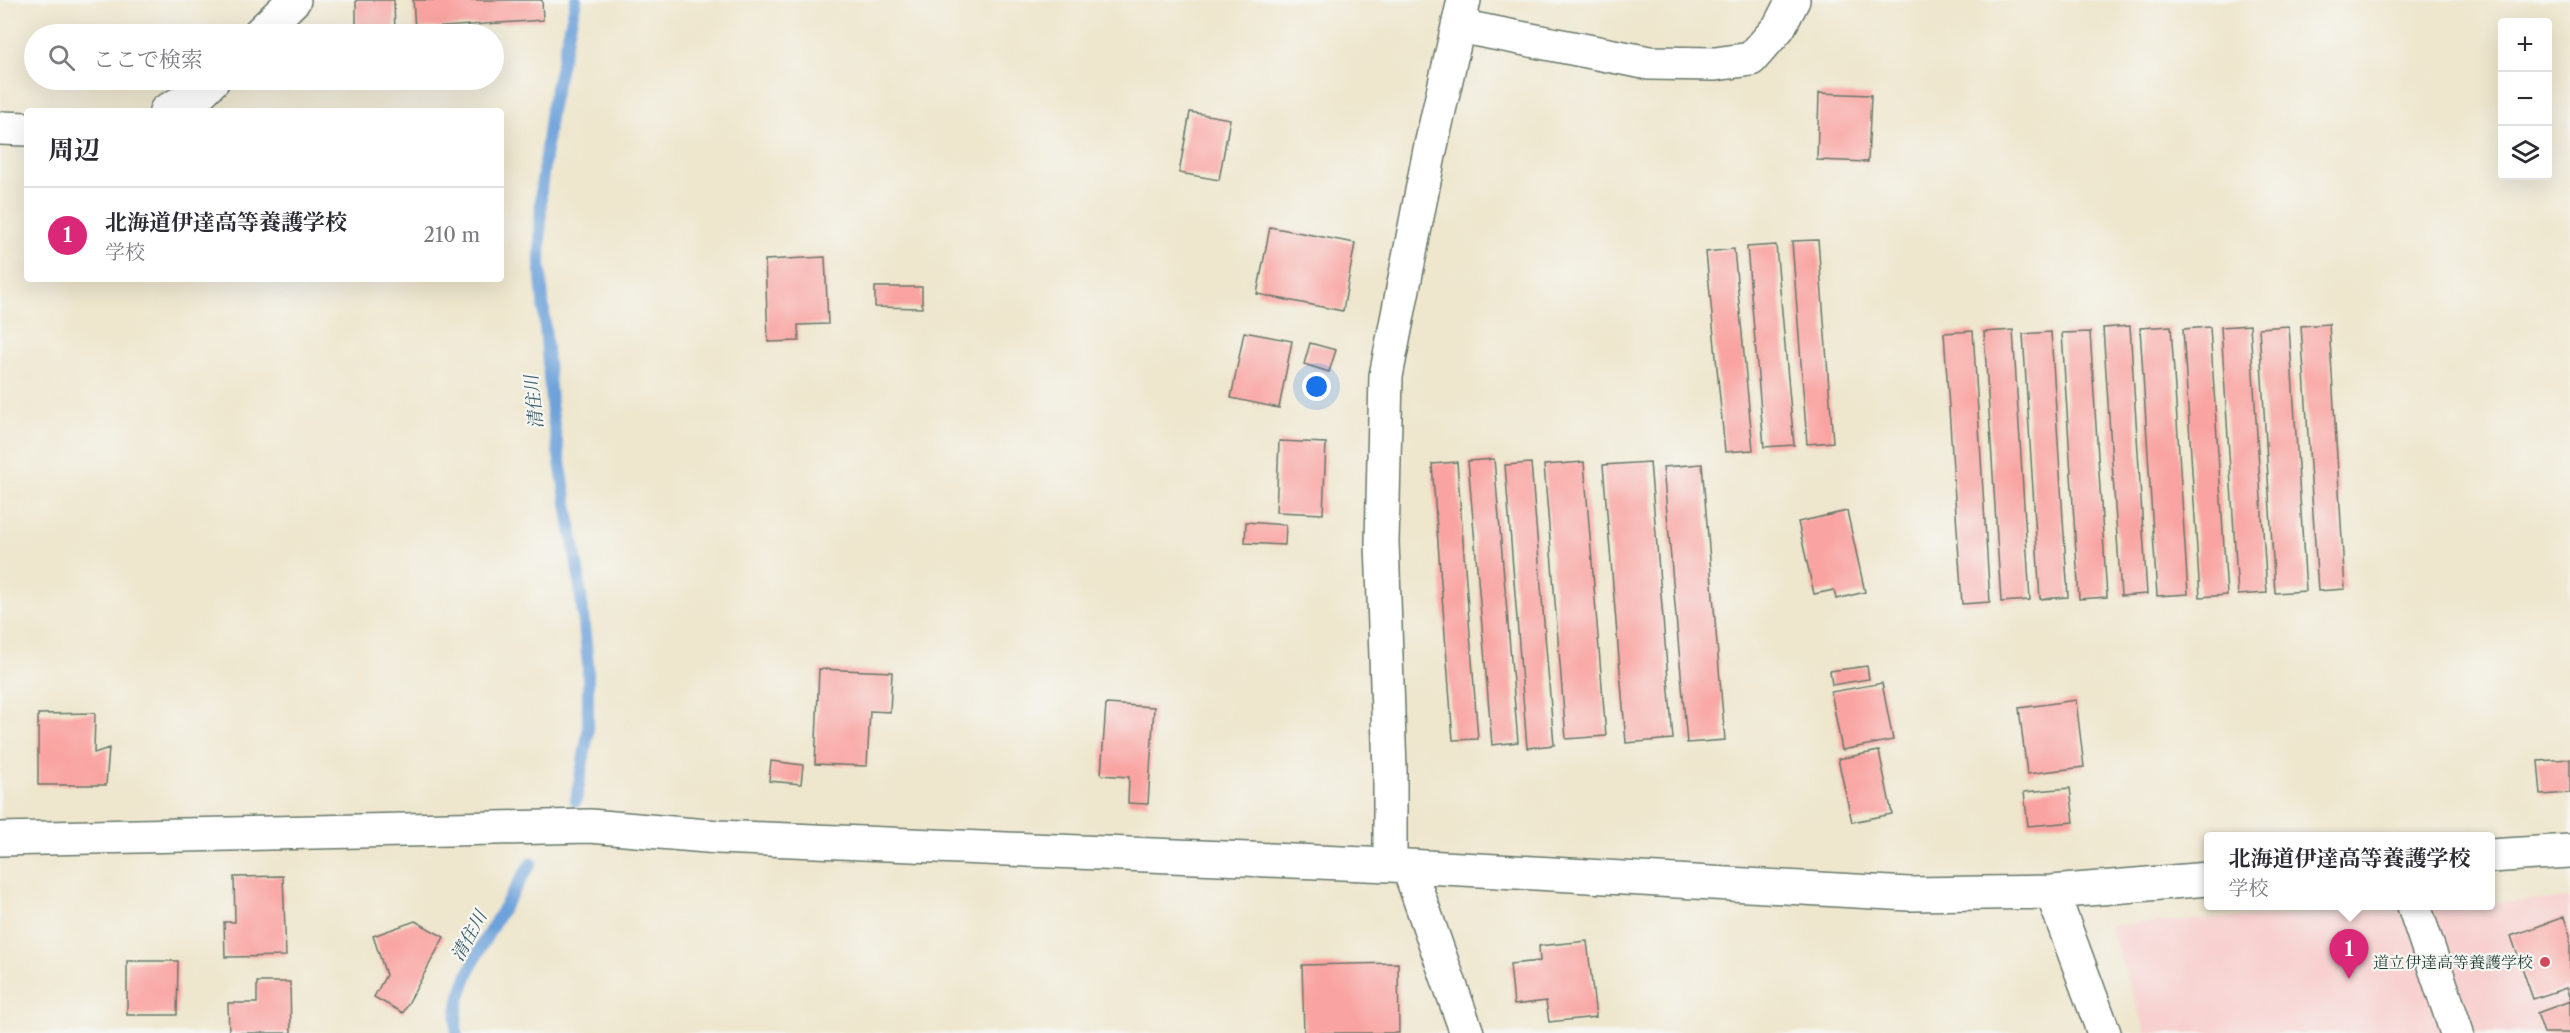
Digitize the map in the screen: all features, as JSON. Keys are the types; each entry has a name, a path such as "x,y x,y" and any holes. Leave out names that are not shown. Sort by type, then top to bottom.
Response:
{"street":[{"path":"269,24 294,0"},
{"path":"1467,1033 1399,866 1390,770 1382,542 1386,376 1430,150 1461,13 1649,63 1715,64 1751,59 1779,27 1793,0"},
{"path":"172,108 203,90"},
{"path":"0,128 24,129"},
{"path":"0,839 590,826 717,837 1399,866 1909,894 2052,892 2204,879"},
{"path":"2495,856 2570,851"},
{"path":"2052,892 2104,1033"},
{"path":"2415,910 2457,1033"}],"shaded area":[{"path":"2570,899 2570,1033 2146,1033 2109,925 2378,910 2495,910 2495,903"}],"building":[{"path":"356,0 394,0 395,24 356,24"},
{"path":"413,0 542,0 543,20 486,24 415,24"},
{"path":"1819,93 1871,95 1868,162 1817,160"},
{"path":"1190,112 1230,119 1219,180 1179,173"},
{"path":"1270,227 1355,243 1343,311 1257,294"},
{"path":"1818,240 1833,442 1807,444 1792,241"},
{"path":"1776,245 1794,445 1764,447 1747,247"},
{"path":"1734,249 1753,450 1725,452 1706,252"},
{"path":"825,257 828,324 798,325 799,341 768,342 765,260"},
{"path":"875,287 922,287 922,308 875,307"},
{"path":"2329,324 2345,589 2318,591 2301,326"},
{"path":"2250,325 2267,593 2238,595 2221,327"},
{"path":"2130,326 2147,594 2121,596 2103,328"},
{"path":"2171,326 2188,594 2157,596 2140,328"},
{"path":"2289,326 2306,591 2275,593 2259,328"},
{"path":"2210,327 2227,595 2200,597 2183,329"},
{"path":"2013,330 2030,600 2001,602 1984,332"},
{"path":"1973,331 1990,602 1962,604 1944,333"},
{"path":"1244,332 1292,341 1279,408 1231,398"},
{"path":"2051,332 2068,597 2040,599 2023,334"},
{"path":"2090,332 2107,597 2079,599 2062,333"},
{"path":"1310,343 1336,350 1329,372 1304,364"},
{"path":"1279,441 1326,443 1323,514 1276,512"},
{"path":"1494,459 1518,742 1492,745 1468,461"},
{"path":"1457,462 1478,739 1453,740 1432,464"},
{"path":"1584,462 1606,736 1566,739 1544,465"},
{"path":"1650,462 1673,739 1626,743 1603,465"},
{"path":"1531,463 1554,745 1527,748 1505,465"},
{"path":"1702,464 1725,740 1687,743 1663,467"},
{"path":"1847,511 1865,592 1836,599 1834,590 1814,594 1798,522"},
{"path":"1246,522 1286,525 1285,545 1245,543"},
{"path":"1867,666 1869,679 1832,685 1830,671"},
{"path":"819,669 892,672 890,712 870,711 867,766 815,764"},
{"path":"1882,683 1893,740 1842,750 1831,692"},
{"path":"2076,700 2084,767 2027,774 2019,708"},
{"path":"1106,704 1154,707 1148,804 1128,803 1129,777 1101,775"},
{"path":"95,713 94,753 109,748 106,785 38,785 38,714"},
{"path":"1879,751 1892,814 1852,822 1838,759"},
{"path":"2570,759 2570,793 2541,795 2538,761"},
{"path":"771,761 803,765 801,784 769,781"},
{"path":"2070,788 2074,822 2028,826 2024,792"},
{"path":"283,876 286,956 225,957 224,922 235,922 234,877"},
{"name":"道立伊達高等養護学校","path":"2564,917 2570,935 2570,999 2566,988 2533,999 2511,936"},
{"path":"415,921 444,937 403,1013 374,997 386,975 373,936"},
{"path":"1587,941 1596,1017 1549,1022 1546,1001 1514,1005 1510,964 1540,961 1539,946"},
{"path":"127,961 178,961 177,1015 127,1015"},
{"path":"1398,963 1399,1033 1304,1033 1302,965"},
{"path":"257,982 290,982 291,1033 229,1033 228,1003 257,1003"},
{"name":"道立伊達高等養護学校","path":"2570,1001 2570,1033 2544,1033 2537,1013"}],"waterway":[{"name":"清住川","path":"576,0 551,110 541,189 540,264 552,413 579,577 588,664 588,733 576,801"},
{"name":"清住川","path":"457,1033 457,1014 461,992 470,969 531,863"}],"place":[{"name":"道立伊達高等養護学校","path":"2545,962"},
{"name":"北海道伊達高等養護学校","path":"2349,979"}]}
